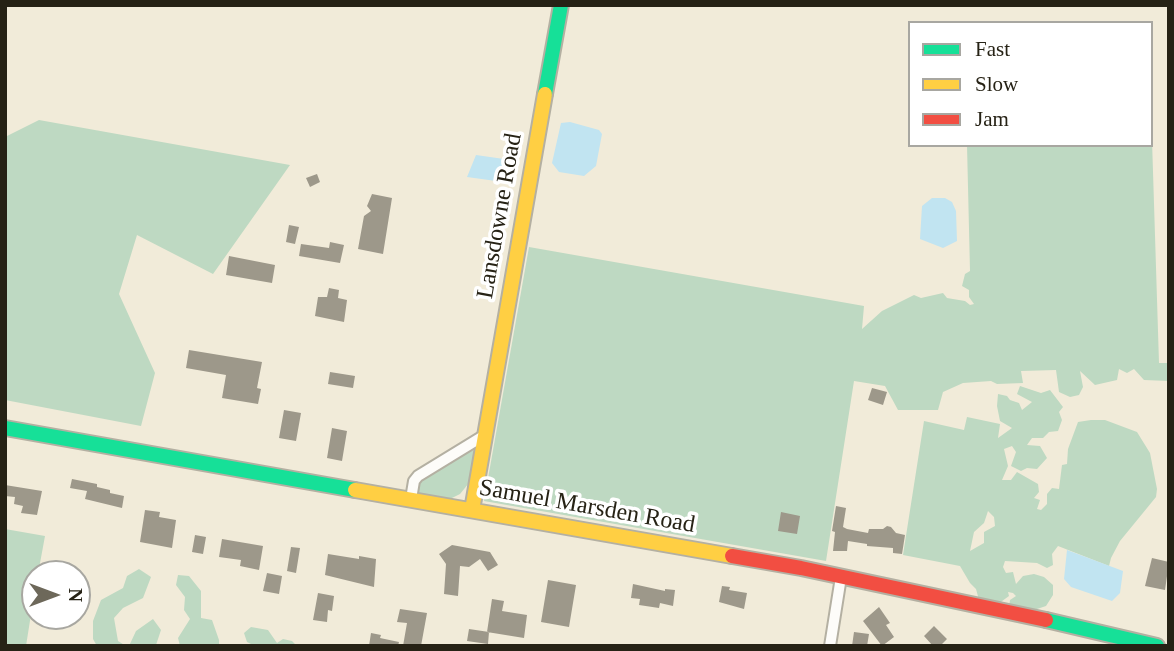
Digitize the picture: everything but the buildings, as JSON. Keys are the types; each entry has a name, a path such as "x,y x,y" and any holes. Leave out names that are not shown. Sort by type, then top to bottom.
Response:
{"street":[{"name":"Lansdowne Road","path":"472,510 561,5"},
{"name":"Samuel Marsden Road","path":"5,428 802,568 1157,646"},
{"path":"411,499 418,475 485,435"},
{"path":"830,646 841,577"}],"green space":[{"path":"39,120 290,165 213,274 137,235 119,294 155,373 141,426 5,400 5,137"},
{"path":"967,147 1152,147 1159,363 1168,363 1169,381 1144,380 1134,369 1127,373 1119,369 1117,380 1095,385 1080,371 1083,387 1079,395 1070,397 1059,392 1056,370 1021,371 1023,383 963,383 943,392 938,410 898,410 885,386 854,381 826,561 484,501 529,247 864,306 862,329 882,311 914,295 921,298 943,293 947,298 974,304 969,297 969,290 962,286 965,274 970,271"},
{"path":"1020,386 1041,393 1050,390 1063,407 1059,412 1062,420 1058,431 1049,432 1043,438 1032,438 1027,445 1040,446 1047,458 1037,469 1027,468 1021,471 1011,466 1016,452 1012,446 1004,449 1008,466 1002,480 1011,480 1017,472 1038,484 1039,492 1034,498 1040,500 1037,509 1041,510 1047,504 1047,494 1052,488 1059,489 1062,465 1067,464 1068,449 1078,422 1105,420 1137,432 1150,453 1157,489 1156,497 1120,541 1109,566 1058,546 1052,554 1053,565 1047,568 1037,563 1005,561 1003,567 1006,573 1013,572 1016,584 1023,576 1034,574 1044,577 1053,585 1053,595 1046,606 1034,610 1009,607 1010,600 1016,596 1008,592 1009,596 998,604 979,600 976,589 960,566 903,555 924,421 964,430 967,417 1000,424 998,438 1012,428 1000,421 998,394 1019,403 1022,410 1032,402 1017,394","holes":["988,511 994,517 995,526 984,532 984,543 970,551 974,532 984,523"]},
{"path":"475,450 473,478 460,494 446,501 419,494 418,482"},
{"path":"5,529 45,536 41,560 21,560 21,630 29,630 26,646 5,646"},
{"path":"139,569 151,577 143,598 123,608 114,618 118,641 126,646 97,646 93,639 93,621 101,600 123,588 127,576"},
{"path":"178,575 189,576 201,591 201,618 212,620 219,646 180,646 178,638 190,619 184,610 185,597 176,585"},
{"path":"153,619 161,630 156,645 129,646 136,631"},
{"path":"251,627 268,630 277,643 283,639 292,641 297,646 255,646 247,642 244,633"}],"water":[{"path":"570,122 599,130 602,134 596,166 584,176 559,172 552,163 561,123"},
{"path":"476,155 511,160 514,164 513,172 496,181 467,177"},
{"path":"932,198 945,198 952,202 956,211 957,241 943,248 920,239 922,206"},
{"path":"1067,550 1123,571 1120,593 1112,601 1071,587 1064,579"}],"traffic: fast":[{"path":"545,94 561,5"},
{"path":"5,428 355,490"},
{"path":"1046,620 1157,646"}],"traffic: slow":[{"path":"472,510 545,94"},
{"path":"355,490 732,556"}],"traffic: jam":[{"path":"732,556 1046,620"}]}
